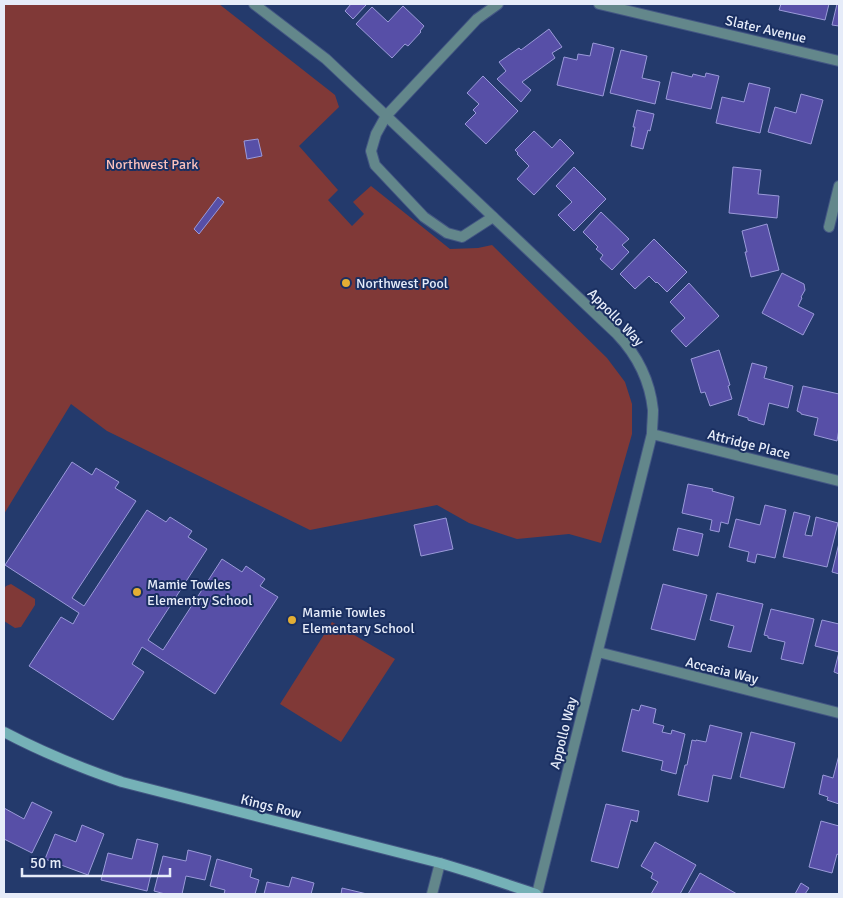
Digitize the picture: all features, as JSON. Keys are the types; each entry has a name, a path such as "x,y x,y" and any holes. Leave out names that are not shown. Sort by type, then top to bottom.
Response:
{"main road":[{"name":"Kings Row","path":"4,732 25,744 76,766 122,782 440,863 536,894"}],"street":[{"name":"Appollo Way","path":"254,4 326,60 609,327 628,346 640,365 649,388 653,411 652,434 536,894"},
{"path":"493,217 462,237 447,233 424,217 375,165 371,151 376,134 386,116 477,19 498,4"},
{"name":"Slater Avenue","path":"599,4 839,61"},
{"path":"829,227 839,186"},
{"name":"Attridge Place","path":"652,434 839,481"},
{"name":"Accacia Way","path":"598,652 839,714"},
{"path":"432,894 440,863"}],"green space":[{"name":"Northwest Park","path":"4,4 219,4 335,95 339,107 299,146 338,190 328,200 352,226 364,214 353,202 371,186 450,249 478,248 492,245 607,358 625,382 632,404 632,434 601,543 569,534 517,539 469,523 437,505 310,530 107,431 71,404 4,514"},
{"path":"11,584 35,599 35,605 21,627 15,628 4,621 4,589"},
{"path":"332,622 395,659 341,742 280,704"}],"building":[{"path":"351,4 366,5 353,19 345,11"},
{"path":"781,4 829,4 825,20 779,10"},
{"path":"837,4 839,4 839,26 832,25"},
{"path":"403,6 424,26 408,46 405,44 392,58 356,24 372,7 388,22"},
{"path":"549,29 562,47 552,53 555,58 522,82 531,90 521,102 497,79 506,71 499,62 519,48 521,50"},
{"path":"593,43 614,48 603,96 557,85 564,57 577,60 578,54 590,56"},
{"path":"621,50 647,56 642,78 660,82 655,104 610,93"},
{"path":"672,72 692,77 693,74 705,77 706,73 719,76 711,109 666,99"},
{"path":"483,76 518,111 486,144 465,124 476,113 473,110 479,104 467,93"},
{"path":"749,83 770,88 760,133 716,123 722,97 744,102"},
{"path":"801,94 823,100 811,144 768,132 775,107 796,113"},
{"path":"637,110 654,114 643,149 631,146"},
{"path":"534,131 552,148 560,139 574,153 534,195 517,179 529,166 515,150"},
{"path":"258,139 262,156 247,159 244,141"},
{"path":"574,167 606,199 574,231 558,215 572,202 556,186"},
{"path":"733,167 761,170 758,194 779,196 777,218 729,213"},
{"path":"218,197 224,202 199,234 194,229"},
{"path":"601,212 629,239 622,245 629,252 612,270 600,259 603,255 596,249 598,247 583,232"},
{"path":"767,224 779,270 751,277 742,231"},
{"path":"654,239 687,272 667,292 649,276 635,289 620,274"},
{"path":"782,273 804,284 805,290 798,306 814,314 803,335 762,313"},
{"path":"689,283 719,316 686,347 671,331 685,318 670,302"},
{"path":"719,350 730,385 728,386 732,399 710,406 705,392 701,393 691,359"},
{"path":"752,363 767,367 764,378 793,386 788,408 769,403 764,425 738,415"},
{"path":"803,386 839,394 837,441 814,435 818,418 801,414 797,411"},
{"name":"Mamie Towles Elementry School","path":"72,462 92,475 96,468 119,482 115,488 136,501 72,598 84,606 147,510 166,522 170,517 192,531 188,537 207,549 148,640 163,650 222,559 242,572 246,566 265,579 260,586 278,597 215,694 142,647 132,664 144,672 113,720 29,666 61,617 73,624 79,613 5,565"},
{"path":"688,484 713,489 712,491 734,497 728,524 721,522 719,532 710,530 712,520 682,513"},
{"path":"765,505 786,510 775,558 757,554 755,563 747,561 749,552 729,547 736,519 760,525"},
{"path":"794,512 810,516 805,535 812,536 816,517 838,523 827,567 783,557"},
{"path":"446,518 453,549 421,556 414,525"},
{"path":"678,528 703,534 698,556 673,550"},
{"path":"839,543 839,574 832,572"},
{"path":"663,584 707,595 695,640 651,629"},
{"path":"717,593 763,604 751,652 728,647 734,626 710,620"},
{"path":"771,609 814,619 803,664 781,659 785,642 768,638 768,636 764,635"},
{"path":"822,620 839,624 839,652 815,646"},
{"path":"839,652 839,674 834,672"},
{"path":"641,705 656,709 653,723 664,726 662,732 671,734 672,730 685,734 676,774 661,770 663,761 622,751 632,709 639,711"},
{"path":"710,725 742,733 731,779 713,775 708,802 678,795 692,740 706,742"},
{"path":"751,732 795,743 784,788 740,777"},
{"path":"839,755 839,804 827,800 828,797 819,794 823,775 833,778"},
{"path":"32,802 52,812 32,853 4,839 4,808 24,819"},
{"path":"606,804 639,811 637,822 631,820 618,868 591,861"},
{"path":"821,821 839,826 839,855 837,854 832,873 809,867"},
{"path":"82,825 104,834 88,875 45,859 55,834 76,842"},
{"path":"137,839 158,844 147,891 101,880 108,853 132,859"},
{"path":"655,842 696,865 680,894 651,894 658,882 651,878 653,873 641,866"},
{"path":"188,850 211,856 205,880 186,876 182,894 165,894 154,891 163,856 186,861"},
{"path":"217,859 252,869 250,877 259,880 255,894 224,894 225,890 210,886"},
{"path":"700,873 737,894 688,894"},
{"path":"292,877 314,883 311,894 264,894 267,882 289,887"},
{"path":"801,883 809,888 805,894 795,894"},
{"path":"342,888 367,894 341,894"}],"place":[{"name":"Northwest Pool","path":"346,283"},
{"name":"Mamie Towles Elementry School","path":"137,592"},
{"name":"Mamie Towles Elementary School","path":"292,620"}]}
